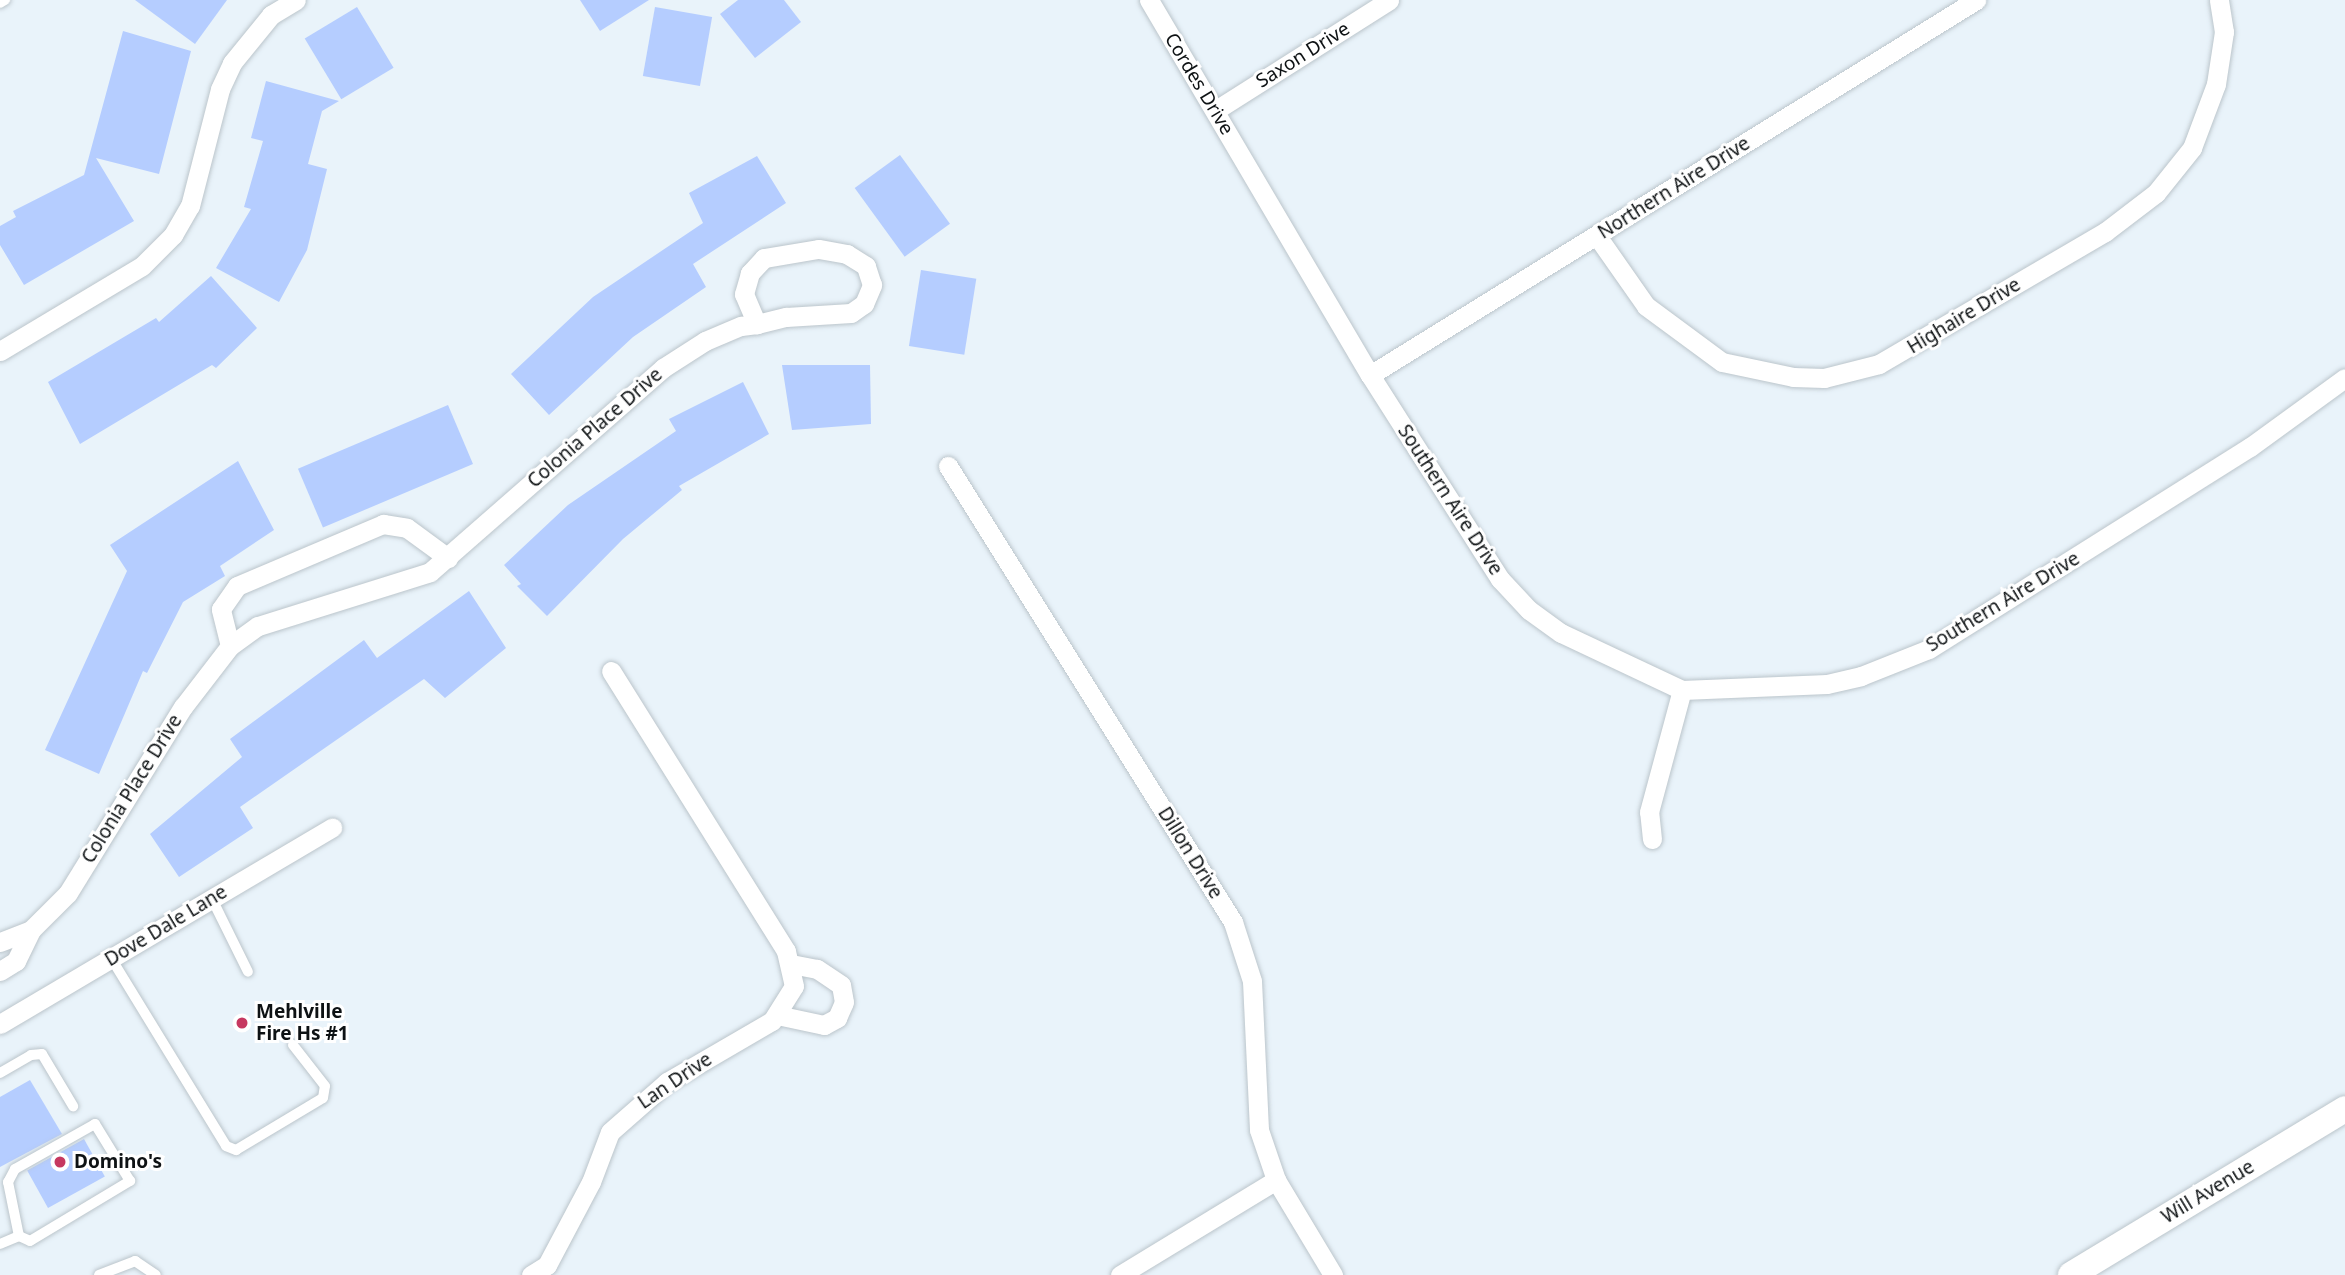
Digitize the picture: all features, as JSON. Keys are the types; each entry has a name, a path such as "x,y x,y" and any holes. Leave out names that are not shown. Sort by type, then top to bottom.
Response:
{"street":[{"path":"0,351 142,266 173,235 190,206 232,63 271,15 296,0"},
{"name":"Cordes Drive","path":"1149,0 1249,168"},
{"name":"Saxon Drive","path":"1216,110 1389,0"},
{"name":"Northern Aire Drive","path":"1370,375 1976,0"},
{"name":"Highaire Drive","path":"1597,236 1646,306 1722,362 1793,377 1824,377 1879,364 2105,232 2156,193 2192,148 2216,84 2224,32 2219,0"},
{"name":"Southern Aire Drive","path":"1249,168 1370,375 1459,519 1500,579 1529,610 1607,658 1682,690 1827,684 1861,676 1929,649 2250,447 2345,378"},
{"name":"Colonia Place Drive","path":"0,971 16,961 31,930 68,893 183,707 230,646 258,626 385,589 430,572 663,368 705,341 757,324 851,313 864,304 872,285 866,267 847,254 817,249 764,258 750,273 744,294 757,324"},
{"name":"Dillon Drive","path":"948,466 1233,922 1252,981 1259,1130 1276,1180 1333,1275"},
{"path":"230,646 221,609 237,586 383,524 407,528 448,558"},
{"path":"611,671 792,964 817,969 841,985 844,1002 837,1018 824,1025 777,1015"},
{"path":"1652,839 1649,812 1682,690"},
{"name":"Dove Dale Lane","path":"0,1024 332,828"},
{"name":"Colonia Place Drive","path":"0,942 31,930"},
{"name":"Lan Drive","path":"531,1275 547,1265 591,1182 610,1132 667,1082 777,1015 794,986 792,964"},
{"name":"Will Avenue","path":"2071,1275 2345,1109"},
{"path":"1120,1275 1276,1180"}],"lane":[{"path":"0,3 5,0"},
{"path":"212,899 248,972"},
{"path":"111,958 226,1146 236,1150 323,1098 325,1086 293,1045"},
{"path":"0,1073 31,1055 42,1054 73,1106"},
{"path":"0,1244 19,1236 30,1241 131,1181 95,1124 15,1169 8,1182 19,1236"},
{"path":"99,1275 135,1261 156,1275"}],"building":[{"path":"135,0 227,0 195,44"},
{"path":"580,0 649,0 600,31"},
{"path":"738,0 784,0 801,22 755,58 720,14"},
{"path":"357,7 394,68 341,99 305,38"},
{"path":"655,7 712,17 700,86 643,76"},
{"path":"123,31 191,51 159,174 96,158 134,221 24,285 0,245 0,226 16,217 13,211 84,175"},
{"path":"266,81 339,101 322,111 308,164 327,169 307,250 279,302 216,268 251,209 244,207 263,141 251,138"},
{"path":"900,155 950,224 905,257 855,188"},
{"path":"757,156 786,203 693,264 706,287 633,337 549,415 511,374 593,297 703,223 689,193"},
{"path":"921,270 976,279 964,355 909,346"},
{"path":"211,276 257,328 216,368 212,365 80,444 48,382 156,318 159,322"},
{"path":"782,365 870,365 871,424 792,430"},
{"path":"743,382 769,434 679,486 682,490 623,539 547,616 517,586 521,584 504,565 568,505 676,431 669,419"},
{"path":"448,405 473,464 323,528 298,469"},
{"path":"238,461 274,530 220,566 225,576 183,602 147,673 143,671 99,774 45,750 127,571 110,545"},
{"path":"469,591 506,648 445,698 424,679 240,807 253,828 179,877 150,834 242,757 230,739 364,640 377,658"},
{"path":"30,1080 62,1134 0,1167 0,1097"},
{"path":"84,1139 105,1177 48,1208 27,1171"}],"place":[{"name":"Mehlville Fire Hs #1","path":"242,1023"},
{"name":"Domino's","path":"60,1162"}]}
